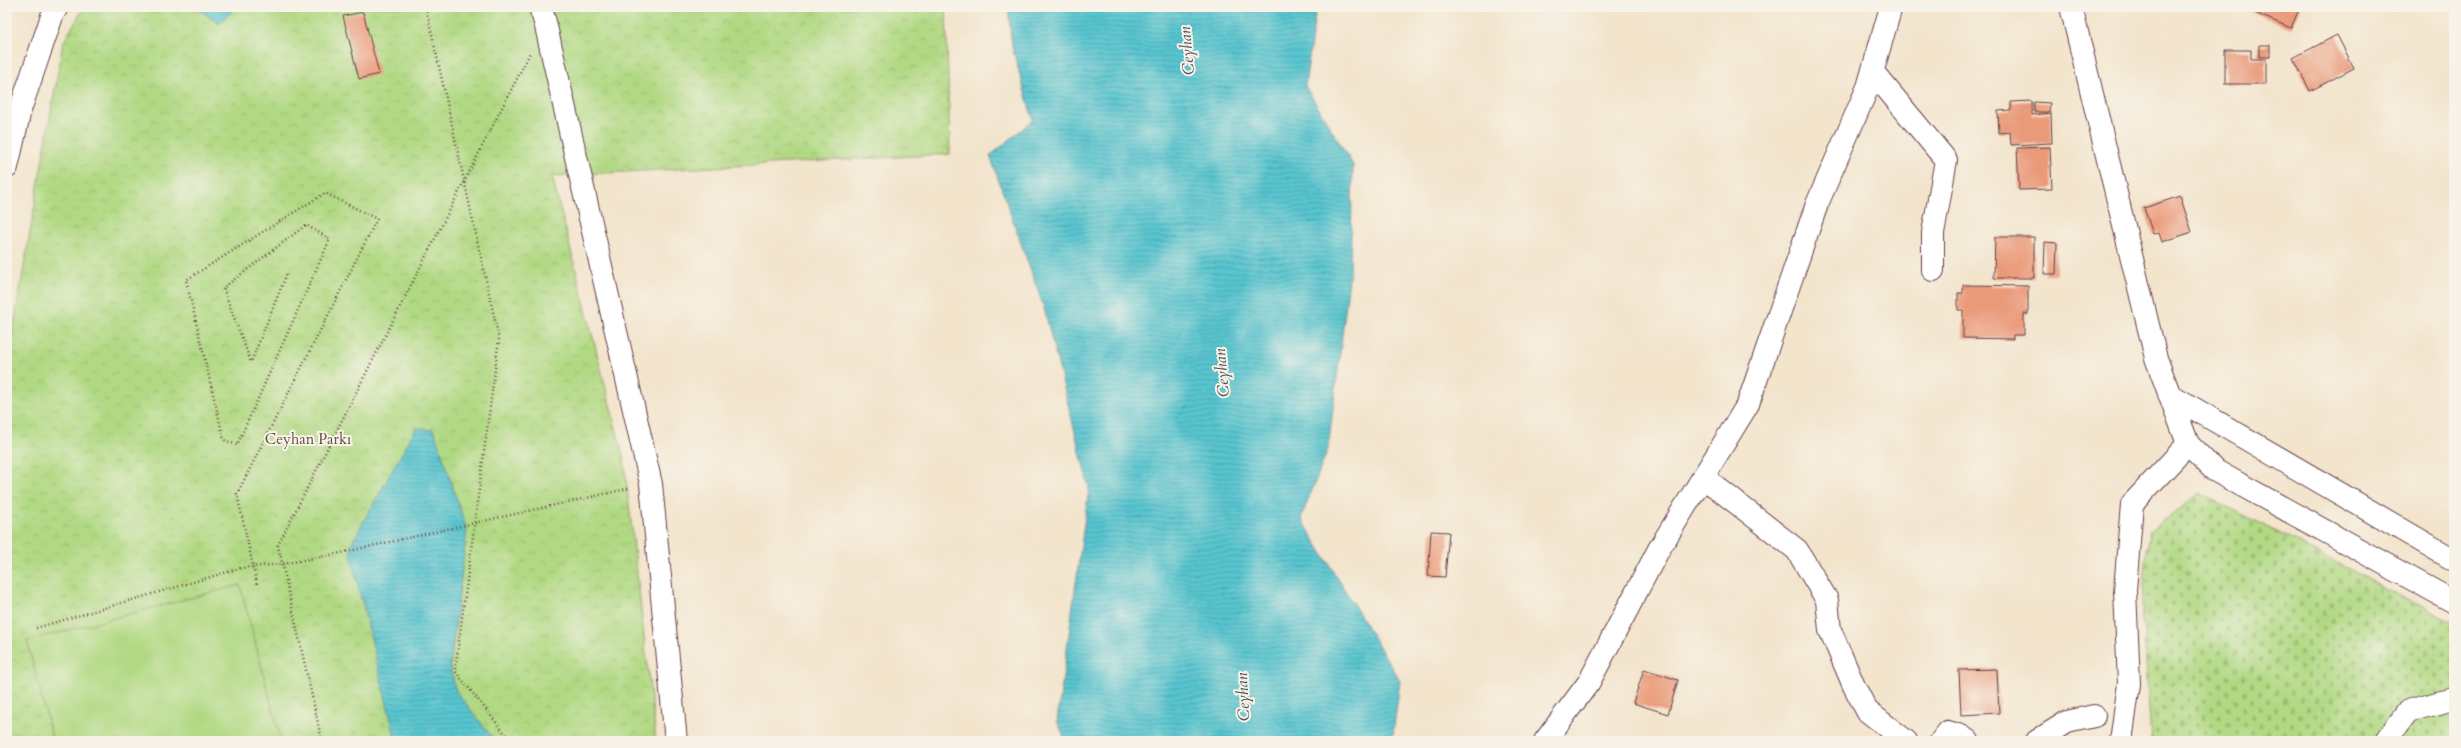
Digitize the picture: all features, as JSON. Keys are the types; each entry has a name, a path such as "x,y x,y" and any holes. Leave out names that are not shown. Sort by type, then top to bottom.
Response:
{"street":[{"path":"7,167 20,110 52,16 57,7"},
{"path":"540,7 547,30 651,484 676,741"},
{"path":"1545,741 1589,682 1658,549 1748,404 1818,204 1872,72 1891,7"},
{"path":"2071,7 2156,358 2188,444 2214,470 2454,602"},
{"path":"1872,72 1946,160 1933,233 1933,270"},
{"path":"2170,394 2454,560"},
{"path":"2121,741 2129,684 2125,590 2132,504 2188,444"},
{"path":"1703,477 1797,550 1827,600 1830,630 1854,686 1867,711 1906,741"},
{"path":"2386,741 2408,711 2454,699"},
{"path":"2037,741 2067,722 2094,716"},
{"path":"1941,741 1948,732 1961,736 1968,741"}],"path":[{"path":"426,7 463,182 499,339 456,671 511,741"},
{"path":"322,741 278,545 531,50"},
{"path":"257,584 237,494 377,219 325,193 186,280 224,440 237,445 330,240 306,225 223,288 251,362 287,273"},
{"path":"36,628 241,568 282,564 336,554 651,484"}],"green space":[{"name":"Ceyhan Parkı","path":"84,7 946,7 950,154 552,176 624,460 656,741 7,741 7,364 63,43"},
{"path":"2200,493 2454,623 2454,741 2151,741 2142,600 2149,531"},
{"path":"240,585 281,741 53,741 27,641"}],"water":[{"path":"196,7 236,7 219,24"},
{"name":"Ceyhan","path":"1008,7 1316,7 1305,86 1353,165 1350,271 1328,449 1301,518 1400,681 1392,741 1066,741 1057,721 1089,488 1044,308 990,156 1033,120 1012,47"},
{"path":"416,428 434,430 467,530 450,667 456,691 495,741 396,741 351,556 351,544"}],"building":[{"path":"2246,7 2300,7 2291,28 2245,9"},
{"path":"363,12 379,74 359,79 343,16"},
{"path":"2337,35 2354,68 2310,91 2293,58"},
{"path":"2259,45 2270,45 2270,57 2259,57"},
{"path":"2225,50 2251,50 2251,59 2266,59 2266,84 2225,84"},
{"path":"2032,101 2032,115 2051,113 2052,143 2011,145 2010,132 1999,133 1998,111 2011,110 2011,102"},
{"path":"2034,102 2050,103 2049,112 2034,112"},
{"path":"2050,147 2052,189 2019,190 2017,148"},
{"path":"2180,196 2192,232 2162,242 2159,233 2153,234 2144,208"},
{"path":"1995,237 2034,237 2034,278 1994,278"},
{"path":"2045,242 2057,243 2056,274 2044,274"},
{"path":"1963,285 2028,286 2028,314 2024,314 2024,335 2013,335 2013,339 1963,338 1963,310 1958,310 1958,293 1963,293"},
{"path":"1431,531 1449,532 1445,577 1428,576"},
{"path":"1644,669 1678,680 1668,714 1633,703"},
{"path":"1997,669 1999,713 1961,715 1959,670"}]}
